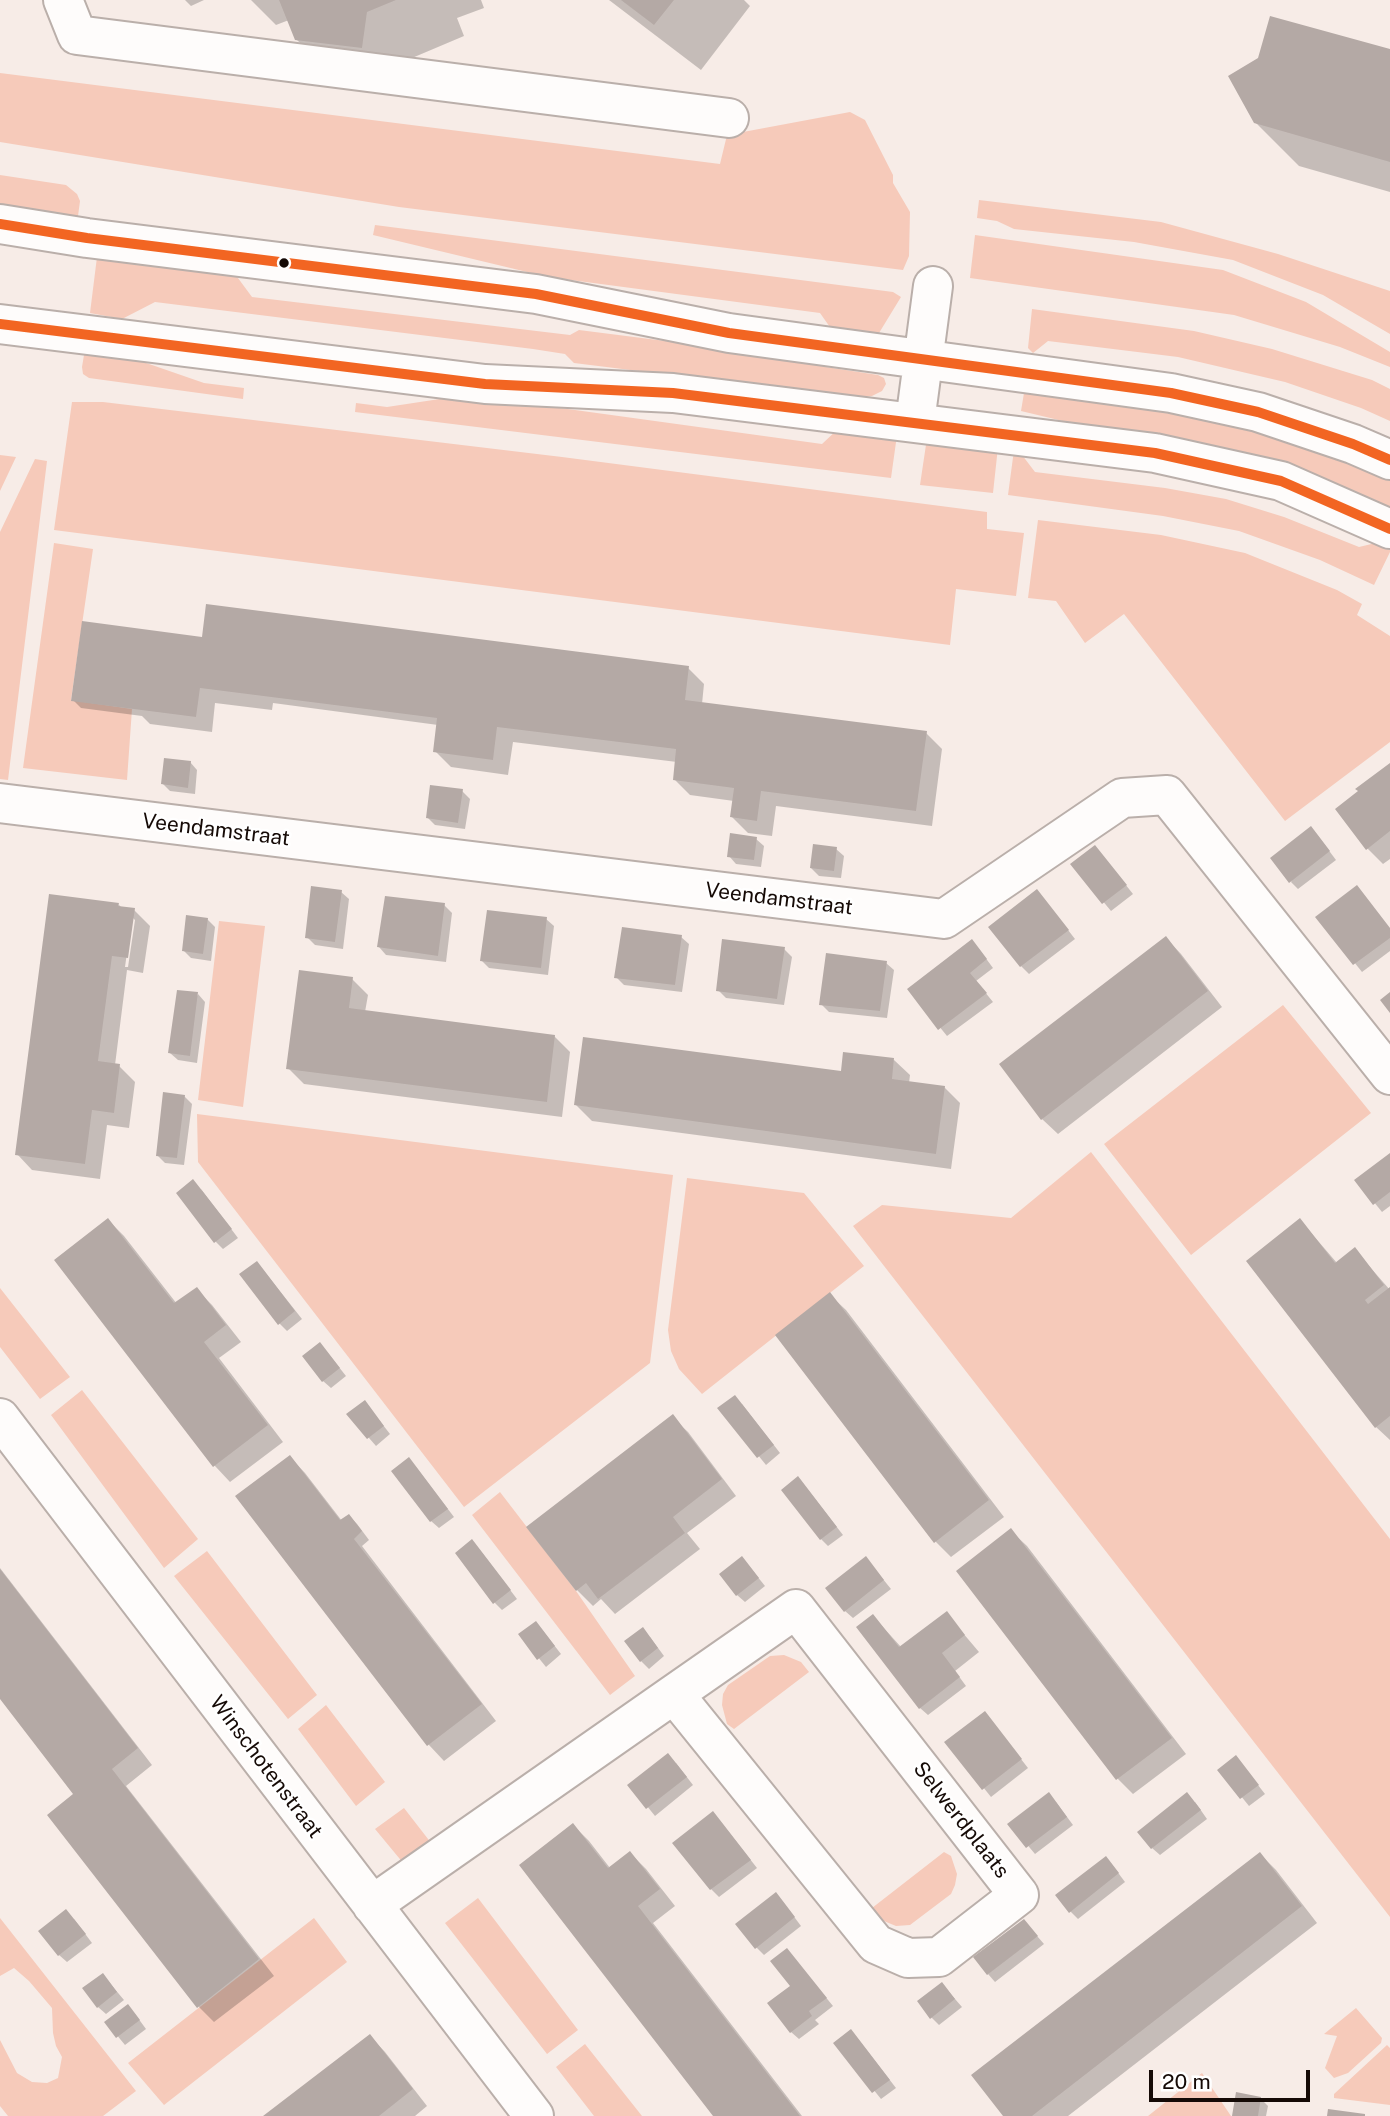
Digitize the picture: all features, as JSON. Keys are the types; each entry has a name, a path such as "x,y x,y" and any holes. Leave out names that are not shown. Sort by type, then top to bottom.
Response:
{"street":[{"path":"63,0 77,35 729,118"},
{"path":"1,228 536,294 729,333 1171,393 1258,412 1353,444 1390,460"},
{"path":"915,422 933,286"},
{"path":"0,324 485,384 673,393 1155,453 1280,481 1390,529"},
{"name":"Veendamstraat","path":"0,803 944,919 1122,798 1167,795 1390,1075"},
{"name":"Winschotenstraat","path":"0,1418 534,2116"},
{"name":"Selwerdplaats","path":"372,1905 674,1693 796,1609 1019,1895 939,1956 908,1958 876,1944 674,1693"}],"shaded area":[{"path":"0,73 720,164 727,135 850,112 865,120 893,175 893,183 910,212 909,256 903,270 399,207 0,142"},
{"path":"0,175 66,185 77,194 80,201 78,216 0,207"},
{"path":"979,200 1161,222 1278,254 1390,291 1390,334 1323,295 1233,260 1134,242 1014,229 997,221 977,218"},
{"path":"375,225 893,292 901,297 879,333 832,330 820,313 548,277 373,235"},
{"path":"975,235 1223,270 1306,302 1390,352 1390,367 1340,347 1234,315 970,278"},
{"path":"97,257 235,274 252,297 570,335 579,330 799,358 826,367 878,375 884,378 886,384 882,391 872,396 857,398 574,363 565,354 533,349 155,302 122,319 90,313"},
{"path":"1032,309 1194,331 1272,349 1372,380 1390,389 1390,421 1285,382 1178,357 1048,341 1033,353 1028,348"},
{"path":"85,349 126,356 204,383 244,388 243,399 89,378 83,374 82,367"},
{"path":"1025,387 1140,402 1261,429 1366,467 1390,479 1390,509 1330,481 1250,455 1092,428 1021,411"},
{"path":"466,395 822,444 838,429 897,435 891,478 355,412 356,403 387,407"},
{"path":"72,402 103,402 562,457 987,512 987,529 1024,533 1016,596 956,589 950,645 54,530"},
{"path":"927,438 998,447 993,493 920,485"},
{"path":"1014,450 1019,451 1035,472 1165,488 1226,499 1284,517 1359,547 1384,541 1390,543 1390,552 1374,585 1320,560 1239,531 1163,516 1008,495"},
{"path":"0,455 16,457 0,491"},
{"path":"35,459 47,461 8,780 0,779 0,532"},
{"path":"1038,520 1161,535 1245,553 1337,590 1362,604 1357,615 1390,636 1390,742 1285,821 1124,614 1085,643 1056,601 1028,598"},
{"path":"54,543 93,549 71,700 132,709 127,780 23,768"},
{"path":"219,921 265,926 243,1107 198,1100"},
{"path":"1283,1005 1371,1113 1191,1255 1104,1144"},
{"path":"197,1114 673,1175 650,1363 464,1507 198,1162"},
{"path":"1091,1152 1390,1539 1390,1917 853,1226 882,1205 1011,1218"},
{"path":"687,1178 804,1193 864,1266 702,1394 679,1369 671,1351 668,1330"},
{"path":"0,1288 70,1377 40,1399 0,1347"},
{"path":"82,1390 198,1539 164,1568 51,1415"},
{"path":"500,1492 576,1591 635,1676 610,1695 472,1515"},
{"path":"207,1551 317,1695 288,1719 174,1576"},
{"path":"784,1655 801,1662 809,1672 734,1729 727,1724 722,1705 723,1694 728,1685 770,1656"},
{"path":"326,1705 385,1782 356,1806 298,1729"},
{"path":"404,1808 435,1848 404,1864 375,1829"},
{"path":"944,1852 951,1856 957,1874 951,1894 910,1925 896,1926 879,1919 872,1908"},
{"path":"478,1898 578,2030 547,2054 445,1923"},
{"path":"0,1918 136,2091 103,2116 8,2116 0,2106 0,2040 17,2073 32,2082 47,2083 58,2078 62,2057 53,2033 52,2008 14,1968 0,1976"},
{"path":"314,1918 347,1962 164,2105 128,2063"},
{"path":"1356,2008 1382,2038 1381,2043 1348,2073 1334,2078 1325,2068 1337,2036 1324,2034"},
{"path":"585,2044 642,2116 594,2116 556,2067"},
{"path":"1387,2045 1390,2048 1390,2105 1334,2098 1334,2094"},
{"path":"1202,2073 1231,2116 1148,2116"}],"building":[{"path":"279,0 396,0 367,12 362,48 295,40"},
{"path":"621,0 674,0 654,25"},
{"path":"1270,16 1390,49 1390,162 1254,123 1228,76 1258,58"},
{"path":"206,604 689,666 685,700 927,731 916,811 761,791 757,821 730,817 734,788 673,780 676,749 497,727 493,760 433,752 437,718 200,688 196,717 71,701 82,621 202,637"},
{"path":"164,758 191,761 188,788 161,784"},
{"path":"1390,763 1390,831 1366,850 1335,809 1358,791 1355,789"},
{"path":"430,785 463,789 458,823 426,818"},
{"path":"1311,826 1330,851 1289,883 1270,858"},
{"path":"730,833 757,837 754,860 727,857"},
{"path":"813,844 837,847 834,871 810,868"},
{"path":"1095,845 1127,885 1102,904 1070,864"},
{"path":"1357,885 1390,928 1390,938 1353,965 1315,917"},
{"path":"311,886 342,890 335,942 305,938"},
{"path":"1037,889 1069,930 1020,967 988,927"},
{"path":"49,894 119,903 118,906 135,908 128,958 112,956 98,1061 120,1064 114,1113 92,1110 85,1164 15,1155"},
{"path":"385,896 445,903 438,956 377,947"},
{"path":"487,910 547,917 541,968 480,961"},
{"path":"186,915 208,918 203,954 182,951"},
{"path":"622,927 682,935 675,985 614,978"},
{"path":"1166,936 1208,991 1041,1120 999,1064"},
{"path":"722,939 785,947 777,999 716,991"},
{"path":"972,939 987,959 970,973 987,993 938,1030 907,989"},
{"path":"826,953 887,961 880,1011 819,1005"},
{"path":"299,970 353,977 349,1008 555,1035 547,1102 286,1069"},
{"path":"177,990 198,992 190,1056 168,1053"},
{"path":"1390,992 1390,1013 1380,1000"},
{"path":"583,1037 841,1071 843,1052 894,1058 892,1079 945,1086 936,1154 574,1105"},
{"path":"163,1092 185,1095 177,1158 156,1156"},
{"path":"1390,1153 1390,1192 1373,1205 1354,1180"},
{"path":"193,1179 232,1229 214,1243 176,1193"},
{"path":"108,1218 174,1303 197,1287 226,1325 204,1342 268,1425 213,1467 54,1260"},
{"path":"1300,1218 1335,1263 1355,1247 1384,1285 1365,1300 1368,1304 1390,1287 1390,1416 1375,1428 1246,1261"},
{"path":"257,1261 295,1311 278,1325 239,1274"},
{"path":"830,1292 989,1500 934,1543 775,1335"},
{"path":"320,1342 340,1368 322,1382 302,1356"},
{"path":"735,1395 774,1445 757,1458 717,1408"},
{"path":"365,1400 384,1426 367,1439 346,1414"},
{"path":"673,1414 722,1479 673,1517 685,1533 598,1599 586,1583 576,1591 526,1527"},
{"path":"290,1455 340,1520 349,1514 362,1531 354,1539 482,1704 427,1746 235,1496"},
{"path":"409,1457 448,1509 430,1522 391,1471"},
{"path":"798,1476 837,1527 820,1540 781,1490"},
{"path":"1011,1528 1172,1738 1116,1780 956,1571"},
{"path":"472,1539 511,1590 493,1604 455,1553"},
{"path":"742,1556 759,1578 736,1596 719,1574"},
{"path":"866,1556 884,1580 844,1612 825,1588"},
{"path":"0,1569 138,1748 112,1769 259,1959 197,2008 47,1815 73,1794 0,1699"},
{"path":"947,1611 965,1635 942,1653 960,1677 919,1709 856,1627 873,1614 899,1647"},
{"path":"536,1621 555,1646 537,1660 518,1634"},
{"path":"643,1627 658,1648 640,1662 624,1641"},
{"path":"985,1711 1022,1759 982,1790 944,1742"},
{"path":"668,1753 687,1777 646,1809 627,1785"},
{"path":"1236,1755 1259,1785 1240,1799 1217,1770"},
{"path":"1049,1792 1067,1817 1026,1848 1007,1824"},
{"path":"1187,1792 1201,1810 1151,1849 1137,1832"},
{"path":"713,1811 751,1860 710,1890 672,1843"},
{"path":"573,1823 608,1868 630,1851 660,1889 638,1906 800,2116 713,2116 519,1865"},
{"path":"1260,1852 1302,1906 1032,2116 1003,2116 971,2075"},
{"path":"1106,1856 1119,1873 1069,1913 1055,1895"},
{"path":"776,1892 795,1917 755,1949 735,1924"},
{"path":"66,1909 86,1934 58,1956 38,1931"},
{"path":"1024,1919 1038,1936 987,1975 973,1957"},
{"path":"787,1948 827,1998 809,2011 812,2016 790,2033 767,2003 790,1986 770,1961"},
{"path":"103,1973 117,1992 97,2008 82,1988"},
{"path":"942,1982 955,1999 930,2019 917,2001"},
{"path":"128,2004 140,2020 116,2038 104,2022"},
{"path":"851,2029 890,2080 872,2093 833,2043"},
{"path":"370,2034 413,2089 379,2116 263,2116"},
{"path":"1236,2092 1261,2097 1258,2116 1232,2116"},
{"path":"1328,2109 1365,2114 1365,2116 1327,2116"}],"transit line":[{"path":"0,224 87,238 536,294 729,333 1171,393 1258,412 1353,444 1390,460"},
{"path":"0,324 485,384 673,393 1155,453 1281,481 1390,529"}]}
